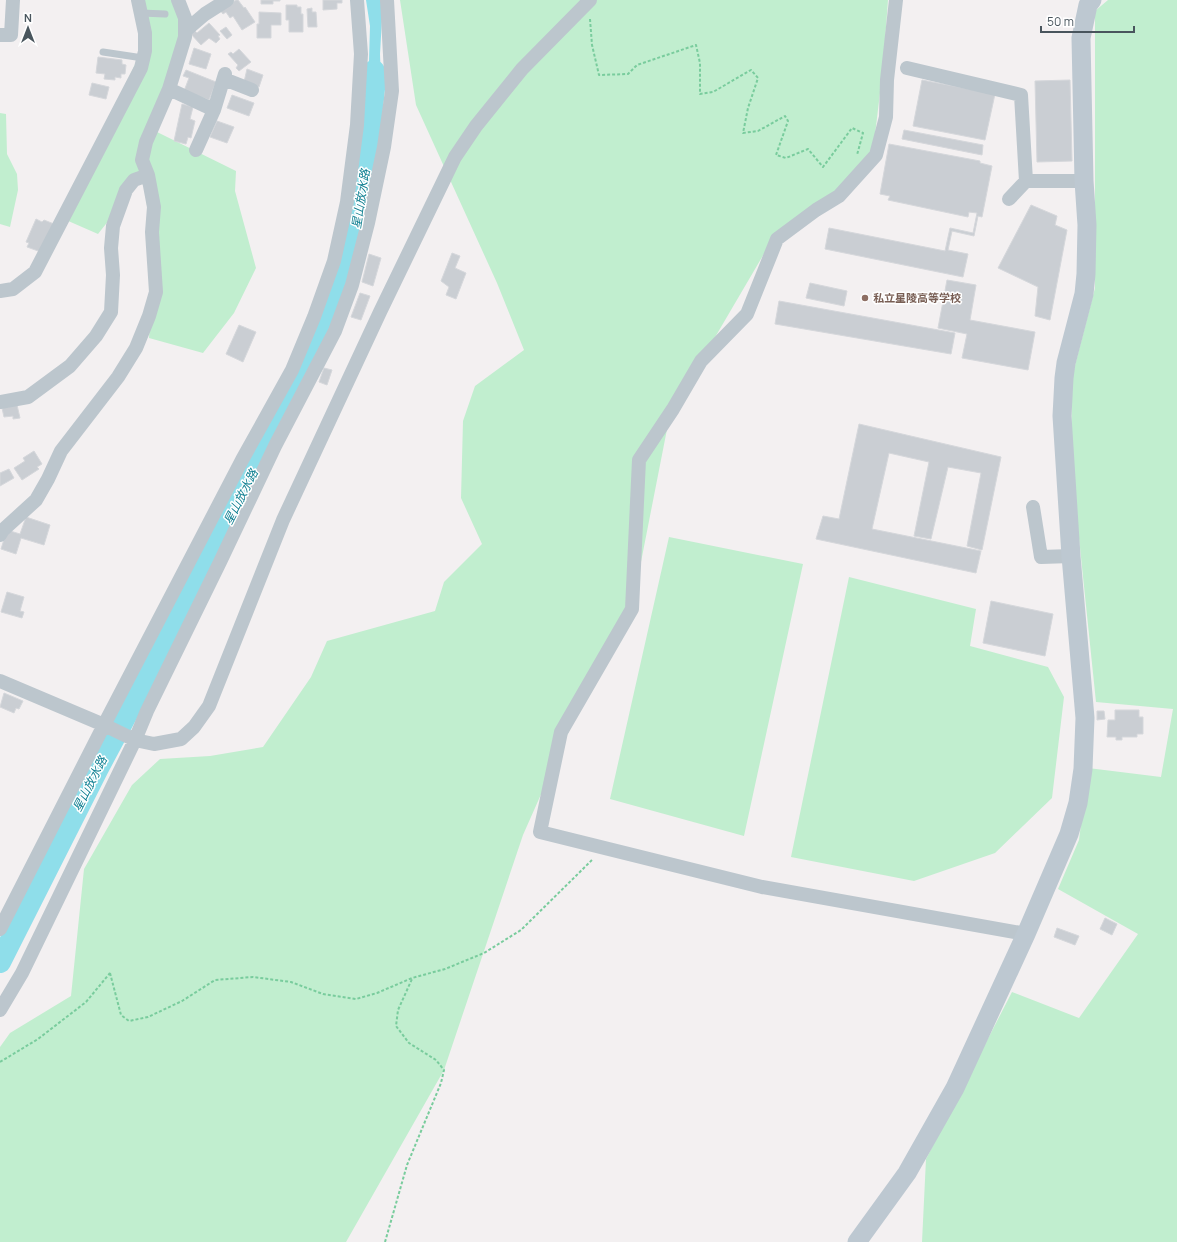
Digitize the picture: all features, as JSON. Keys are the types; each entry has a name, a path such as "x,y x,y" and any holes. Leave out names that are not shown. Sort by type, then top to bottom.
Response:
{"street":[{"path":"0,35 11,35 13,0"},
{"path":"0,535 3,530 36,500 61,451 118,377 136,348 144,329 156,292 152,232 154,208 148,175 142,160 146,142 169,89 185,37 185,18 178,0"},
{"path":"185,31 205,14 227,0"},
{"path":"0,929 242,460 292,370 317,310 334,261 347,202 357,125 361,54 357,0"},
{"path":"0,1010 22,973 275,446 335,331 352,285 368,223 384,147 392,92 387,0"},
{"path":"896,0 887,80 886,118 876,156 839,196 816,210 777,239 747,314 701,361 673,409 639,460 632,609 561,732 540,832 762,888 1026,934"},
{"path":"0,680 135,740 154,744 181,739 194,727 209,706 283,520 380,312 456,157 476,126 522,69 585,1"},
{"path":"857,1242 907,1173 955,1088 1026,934 1069,834 1078,803 1083,769 1085,718 1071,556 1062,416 1065,371 1084,294 1086,274 1087,225 1084,181 1081,38 1086,2"},
{"path":"0,291 13,289 35,272 141,68 145,33 139,6"},
{"path":"907,68 1021,95 1026,182"},
{"path":"196,150 214,110 225,77 252,90"},
{"path":"169,89 214,110"},
{"path":"0,402 28,397 70,366 96,336 111,312 111,248 113,226 126,190 134,180 148,175"},
{"path":"1008,199 1026,182 1084,181"},
{"path":"1033,507 1041,557 1071,556"}],"lane":[{"path":"139,6 165,14"},
{"path":"103,52 143,58"}],"path":[{"path":"585,1 592,45 599,75 628,74 637,65 696,45 700,63 700,94 712,92 751,70 758,78 748,108 743,133 758,131 785,116 788,121 776,155 786,158 808,149 823,167 852,128 863,133 857,156"},
{"path":"0,1062 38,1039 86,1002 110,973 121,1015 129,1021 148,1017 182,1001 215,980 253,977 291,982 324,994 356,999 377,993 412,978 445,969 484,953 521,930 595,857"},
{"path":"385,1242 407,1165 441,1083 444,1070 436,1060 409,1043 396,1026 398,1010 412,978"}],"green space":[{"path":"138,0 178,0 185,37 155,131 236,171 235,191 256,268 234,313 203,353 149,338 154,255 143,177 98,234 66,220 140,53"},
{"path":"400,0 888,0 883,68 873,151 848,187 775,235 670,414 630,618 608,643 523,835 444,1070 346,1242 0,1242 0,1047 10,1033 71,996 84,869 132,785 160,759 210,756 263,747 311,677 327,641 435,611 444,582 482,544 461,498 463,421 475,386 524,350 497,283 416,105"},
{"path":"1108,0 1177,0 1177,1242 922,1242 926,1159 1012,992 1079,1018 1138,934 1058,889 1079,840 1088,768 1161,777 1173,709 1096,702 1071,461 1072,377 1095,288 1095,11"},
{"path":"0,113 6,114 7,154 17,174 18,190 10,227 0,224"},
{"path":"669,537 803,564 744,836 610,799"},
{"path":"849,577 976,609 970,646 1048,667 1064,697 1052,798 995,853 914,881 791,857"}],"water":[{"path":"366,0 383,0 380,54 382,109 368,97 370,26"}],"building":[{"path":"238,0 244,8 245,7 255,22 242,30 233,16 230,18 226,12 223,14 220,10"},
{"path":"261,0 280,1 273,1 273,4 261,4"},
{"path":"323,0 342,0 342,3 337,3 337,9 323,10"},
{"path":"286,5 297,5 297,7 301,7 301,14 303,14 303,32 289,32 289,20 286,20"},
{"path":"312,8 312,12 316,12 317,27 308,27 307,9"},
{"path":"259,12 281,13 281,25 271,25 271,38 257,38"},
{"path":"209,23 220,35 218,36 220,39 216,43 209,38 201,45 190,33 194,30 197,33"},
{"path":"226,27 232,35 227,39 220,31"},
{"path":"194,48 211,54 206,69 189,64"},
{"path":"239,49 251,62 239,71 236,68 238,65 228,54 231,52 233,54"},
{"path":"98,57 122,60 122,64 126,65 125,74 121,74 121,78 115,77 115,80 104,79 105,74 96,73"},
{"path":"247,69 263,75 259,87 244,82"},
{"path":"186,70 216,82 209,100 184,91 189,78 183,76"},
{"path":"922,80 995,94 985,140 913,126"},
{"path":"1070,80 1072,161 1037,162 1035,81"},
{"path":"92,83 109,87 106,99 89,95"},
{"path":"232,95 254,103 249,116 227,108"},
{"path":"182,104 193,107 190,119 195,121 191,138 188,137 186,144 174,141"},
{"path":"217,121 234,127 227,143 210,137"},
{"path":"904,130 983,145 982,155 902,139"},
{"path":"889,144 980,161 980,163 992,166 982,217 978,216 974,236 952,231 948,250 968,254 963,277 825,249 829,228 945,251 950,228 973,233 977,213 969,212 968,217 888,200 890,196 880,194"},
{"path":"1031,205 1057,216 1055,225 1067,230 1050,320 1035,316 1038,287 998,268"},
{"path":"36,219 42,222 44,220 54,224 41,252 27,247 29,243 26,242"},
{"path":"452,253 460,256 455,268 466,273 456,299 446,295 449,287 441,281"},
{"path":"369,254 381,258 373,286 362,282"},
{"path":"947,280 976,285 970,320 1035,332 1028,370 962,358 967,334 938,328"},
{"path":"810,283 847,291 844,306 806,298"},
{"path":"360,293 370,296 361,320 351,317"},
{"path":"779,301 955,333 951,354 775,324"},
{"path":"239,325 256,332 243,362 226,354"},
{"path":"324,368 332,370 327,385 319,382"},
{"path":"17,405 20,418 13,419 13,416 4,417 2,408"},
{"path":"859,424 1001,457 982,550 967,546 981,473 948,467 931,539 914,536 929,462 889,453 872,529 981,551 976,573 816,539 823,516 839,519"},
{"path":"34,451 42,464 37,467 39,469 22,480 14,468 25,461 23,458"},
{"path":"9,469 14,478 0,486 0,473"},
{"path":"26,517 50,525 44,545 21,538 16,554 1,549 7,530 20,534"},
{"path":"7,592 24,597 20,611 24,612 22,618 1,612"},
{"path":"991,601 1053,614 1045,656 983,643"},
{"path":"4,693 23,701 19,709 16,708 14,713 0,707"},
{"path":"1115,710 1139,710 1139,717 1143,717 1143,734 1137,734 1137,737 1122,737 1122,740 1116,740 1116,737 1107,737 1108,720 1115,720"},
{"path":"1097,711 1104,711 1105,719 1097,720"},
{"path":"1105,918 1117,924 1112,935 1100,929"},
{"path":"1057,928 1079,936 1075,945 1054,937"}],"waterway":[{"name":"星山放水路","path":"0,962 98,768 212,554 270,436 322,339 355,235 364,185 374,89 374,71"}],"place":[{"name":"私立星陵高等学校","path":"865,298"}]}
